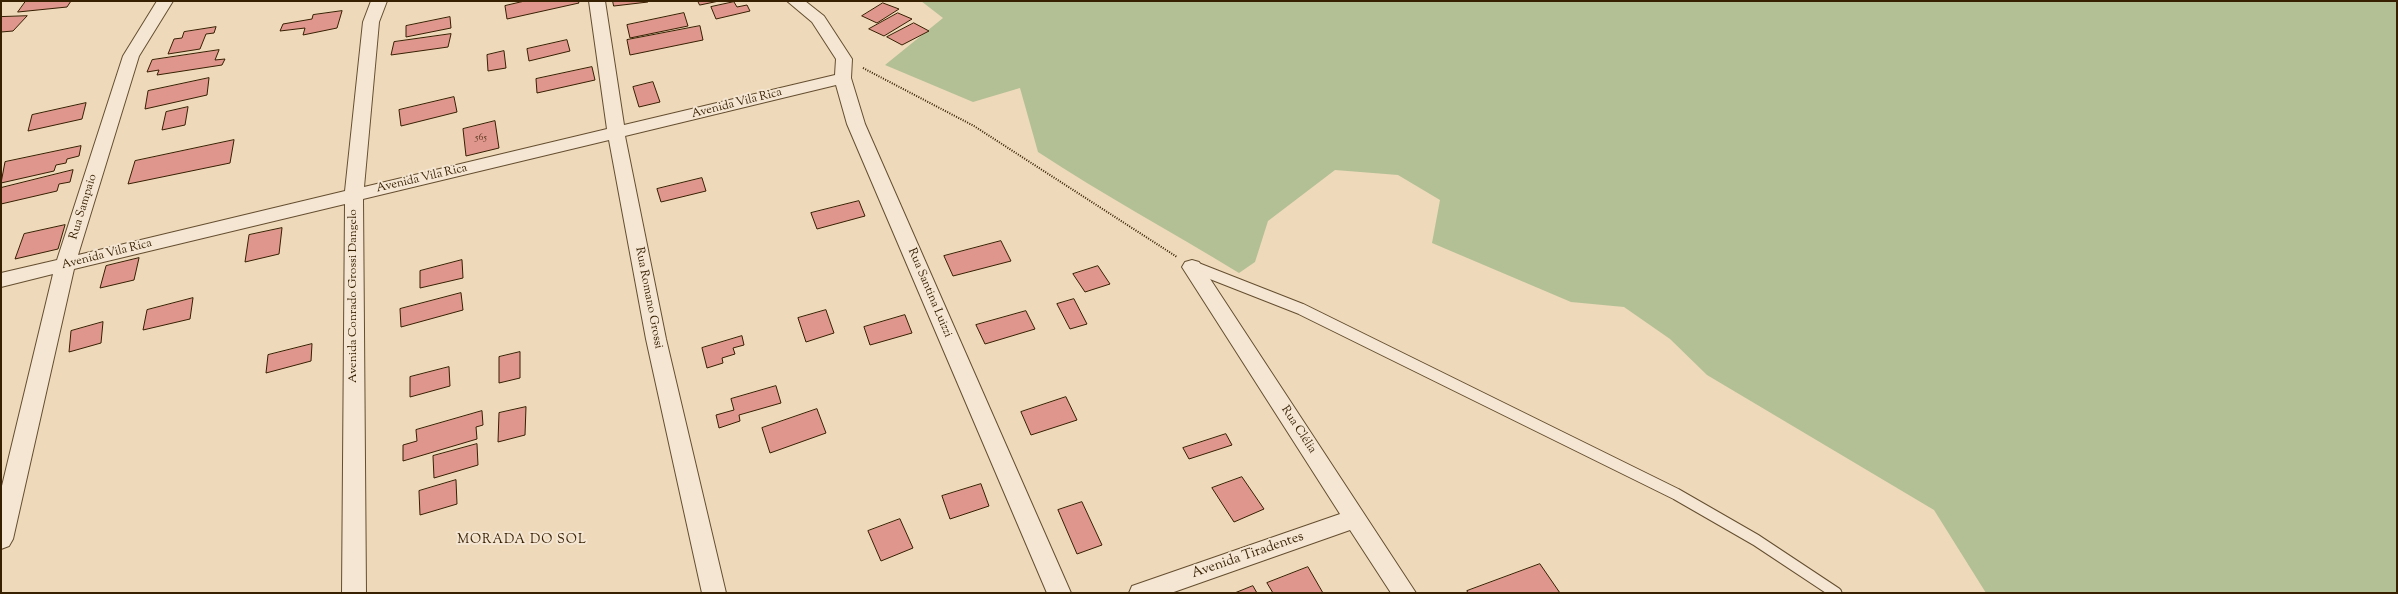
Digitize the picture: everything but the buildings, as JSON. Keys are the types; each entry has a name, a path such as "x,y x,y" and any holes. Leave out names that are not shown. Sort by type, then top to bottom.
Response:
{"street":[{"name":"Rua Sampaio","path":"1,539 65,266 131,56 165,1"},
{"name":"Avenida Conrado Grossi Dangelo","path":"354,593 354,195 371,22 379,1"},
{"name":"Rua Romano Grossi","path":"597,1 616,133 656,339 714,593"},
{"name":"Rua Santina Luizzi","path":"795,1 818,19 844,68 846,97 856,124 1059,593"},
{"name":"Avenida Vila Rica","path":"1,280 65,266 354,195 616,133 844,68"},
{"name":"Rua Clélia","path":"1192,267 1404,593"},
{"name":"Avenida Tiradentes","path":"1141,593 1355,519"}],"lane":[{"path":"1192,267 1301,309 1669,490 1756,540 1836,593"}],"path":[{"path":"844,68 974,126 1192,267"}],"green space":[{"path":"921,1 2397,1 2397,593 1986,593 1934,510 1707,375 1670,339 1624,307 1571,302 1432,243 1440,200 1398,175 1335,170 1268,221 1255,262 1239,273 1087,183 1038,152 1020,88 973,102 885,65 943,18"}],"district":[{"name":"MORADA DO SOL","path":"522,541"}]}
